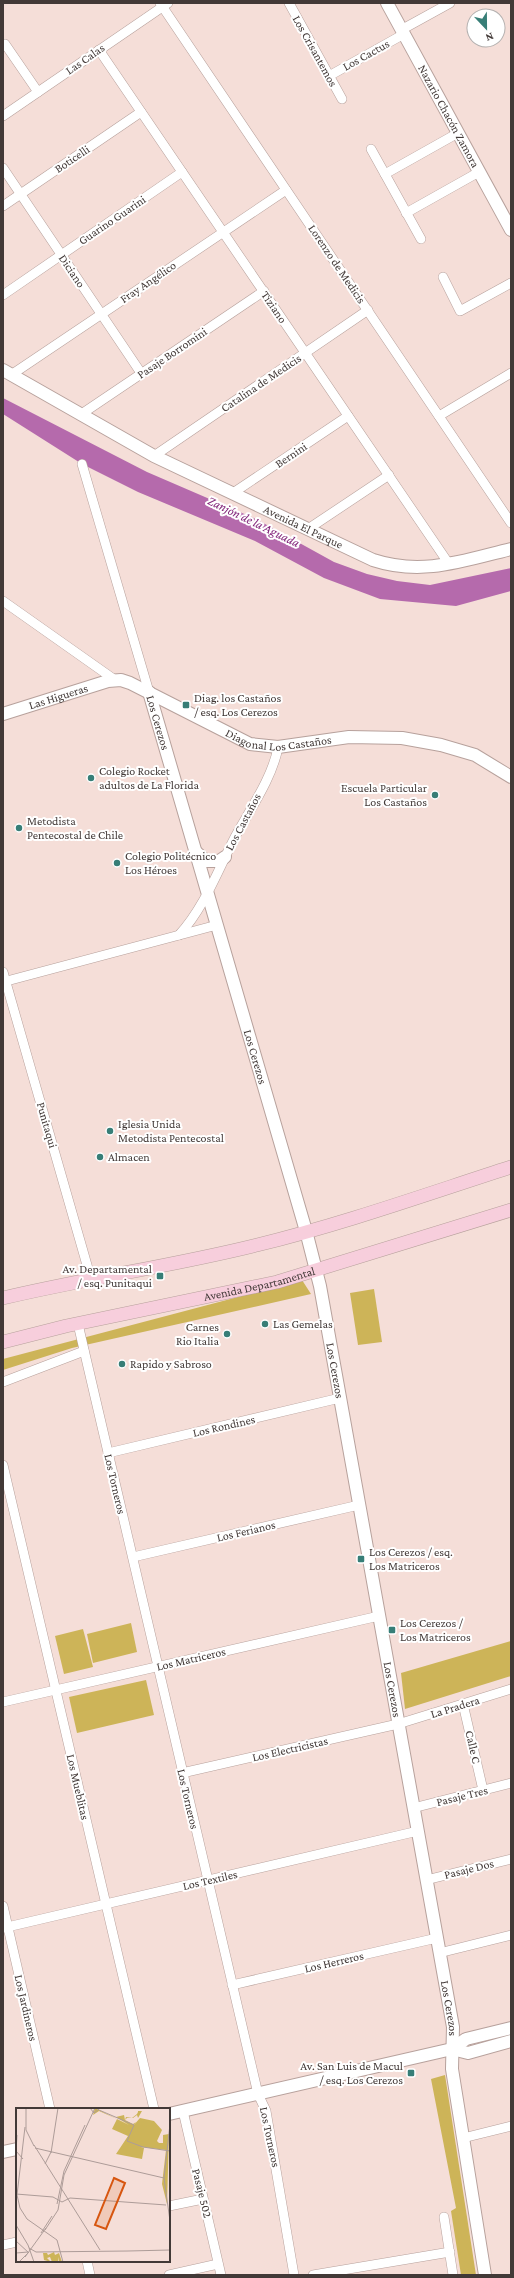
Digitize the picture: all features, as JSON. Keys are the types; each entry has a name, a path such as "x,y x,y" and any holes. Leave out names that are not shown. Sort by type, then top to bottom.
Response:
{"main road":[{"path":"3,1298 91,1279 193,1260 306,1231 511,1167"},
{"name":"Avenida Departamental","path":"3,1342 78,1324 186,1302 316,1271 511,1210"}],"street":[{"name":"Los Crisantemos","path":"289,3 342,99"},
{"name":"Nazario Chacón Zamora","path":"387,3 511,230"},
{"name":"Los Cactus","path":"329,76 450,3"},
{"name":"Las Calas","path":"3,116 163,4"},
{"name":"Lorenzo de Medicis","path":"163,4 286,190 511,523"},
{"path":"5,44 38,92"},
{"name":"Tiziano","path":"99,50 449,564"},
{"name":"Boticelli","path":"3,206 141,112"},
{"path":"385,174 458,133"},
{"path":"371,149 421,239"},
{"name":"Diciano","path":"3,168 142,374"},
{"name":"Guarino Guarini","path":"3,295 182,172"},
{"path":"406,213 479,172"},
{"name":"Fray Angélico","path":"7,373 101,314 286,190"},
{"path":"443,278 460,311 511,283"},
{"name":"Pasaje Borromini","path":"80,415 264,291"},
{"name":"Catalina de Medicis","path":"154,456 368,310"},
{"name":"Avenida El Parque","path":"7,373 154,456 308,530 386,564 424,568 449,564 511,549"},
{"path":"439,416 511,373"},
{"name":"Bernini","path":"233,494 348,416"},
{"name":"Los Cerezos","path":"82,464 208,891 306,1231 316,1271 453,2027 452,2069 485,2275"},
{"path":"308,530 388,475"},
{"name":"Diagonal Los Castaños","path":"3,601 115,680 130,683 149,692 241,740 260,746 278,747 349,737 408,739 441,745 475,756 497,767 511,777"},
{"name":"Las Higueras","path":"3,714 115,680"},
{"path":"160,726 162,718 168,712 175,709 183,709"},
{"name":"Los Castaños","path":"179,935 188,924 208,891 224,857 273,765 278,747"},
{"path":"196,852 206,861 212,862 224,857"},
{"path":"4,978 217,926"},
{"name":"Punitaqui","path":"4,978 91,1279"},
{"name":"Los Torneros","path":"78,1324 258,2094 266,2111 294,2275"},
{"path":"3,1382 84,1350"},
{"name":"Los Rondines","path":"108,1453 340,1398"},
{"name":"Los Mueblitas","path":"3,1465 154,2108"},
{"name":"Los Ferianos","path":"132,1557 359,1505"},
{"name":"Los Matriceros","path":"3,1702 379,1616"},
{"name":"La Pradera","path":"398,1724 511,1690"},
{"name":"Calle C","path":"463,1704 483,1790"},
{"name":"Los Electricistas","path":"182,1773 398,1724"},
{"name":"Pasaje Tres","path":"414,1808 511,1783"},
{"name":"Los Textiles","path":"5,1927 418,1831"},
{"name":"Pasaje Dos","path":"426,1880 511,1859"},
{"name":"Los Jardineros","path":"3,1906 5,1927 50,2108"},
{"path":"439,1953 511,1935"},
{"name":"Los Herreros","path":"232,1985 437,1938"},
{"path":"170,2114 452,2049 466,2040 511,2028"},
{"path":"452,2049 468,2053 511,2041"},
{"name":"Pasaje 502","path":"183,2111 221,2275"},
{"path":"463,2138 511,2126"},
{"path":"3,2152 16,2149"},
{"path":"170,2206 203,2198"},
{"path":"444,2217 453,2275"},
{"path":"3,2245 16,2242"},
{"path":"313,2275 450,2252"},
{"path":"86,2262 90,2275"},
{"path":"169,2275 218,2264"}],"shaded area":[{"path":"302,1280 311,1294 72,1348 3,1370 3,1359"},
{"path":"374,1289 382,1342 358,1345 350,1293"},
{"path":"131,1623 137,1652 93,1663 87,1634"},
{"path":"83,1629 93,1667 64,1674 55,1636"},
{"path":"511,1641 511,1676 405,1709 401,1673"},
{"path":"146,1680 154,1715 77,1733 69,1697"},
{"path":"445,2075 476,2275 461,2275 451,2211 456,2208 431,2079"}],"water":[{"name":"Zanjón de la Aguada","path":"3,398 147,472 256,519 334,562 367,574 397,581 430,585 511,568 511,591 456,606 380,599 324,578 255,541 138,492 82,464 3,414"}],"place":[{"name":"Diag. los Castaños / esq. Los Cerezos","path":"186,705"},
{"name":"Colegio Rocket adultos de La Florida","path":"91,778"},
{"name":"Escuela Particular Los Castaños","path":"435,795"},
{"name":"Metodista Pentecostal de Chile","path":"19,828"},
{"name":"Colegio Politécnico Los Héroes","path":"117,863"},
{"name":"Iglesia Unida Metodista Pentecostal","path":"110,1131"},
{"name":"Almacen","path":"100,1157"},
{"name":"Av. Departamental / esq. Punitaqui","path":"160,1276"},
{"name":"Las Gemelas","path":"265,1324"},
{"name":"Carnes Rio Italia","path":"227,1334"},
{"name":"Rapido y Sabroso","path":"122,1364"},
{"name":"Los Cerezos / esq. Los Matriceros","path":"361,1559"},
{"name":"Los Cerezos / Los Matriceros","path":"392,1630"},
{"name":"Av. San Luis de Macul / esq. Los Cerezos","path":"411,2073"}]}
